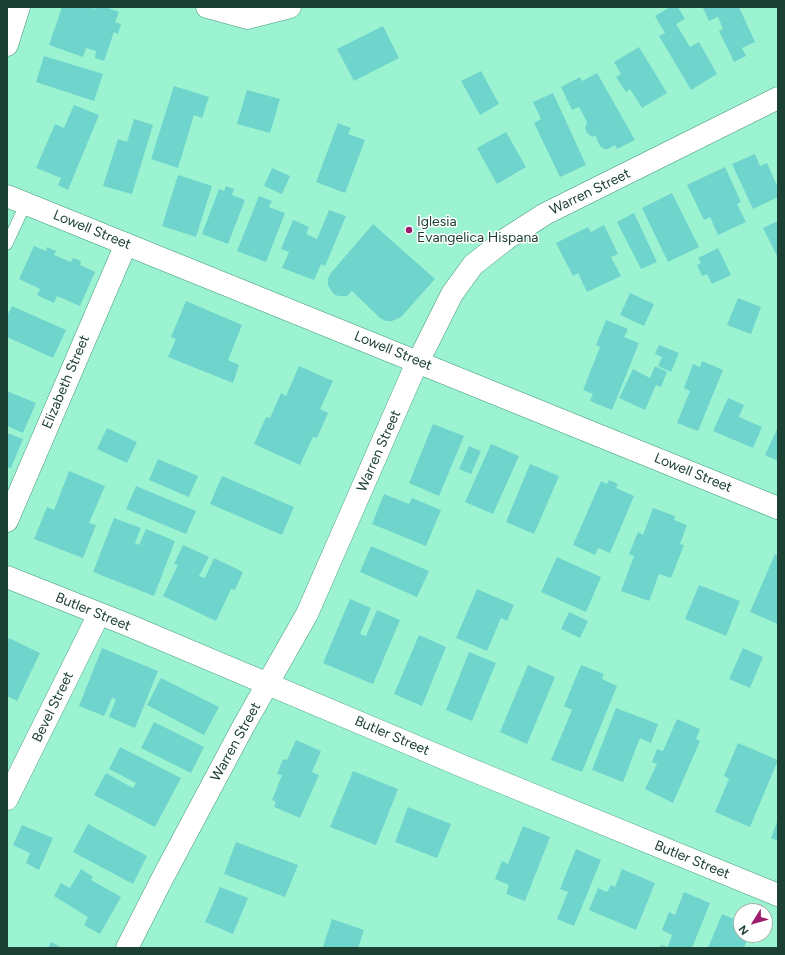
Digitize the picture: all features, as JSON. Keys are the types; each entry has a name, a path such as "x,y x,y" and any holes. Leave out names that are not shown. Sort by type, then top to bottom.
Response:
{"street":[{"path":"7,45 19,7"},
{"path":"207,7 247,18 290,7"},
{"name":"Warren Street","path":"127,948 243,727 307,614 418,362 452,294 473,265 506,239 544,214 778,98"},
{"name":"Lowell Street","path":"17,200 778,508"},
{"name":"Elizabeth Street","path":"7,521 126,244"},
{"name":"Butler Street","path":"7,577 778,895"},
{"name":"Bevel Street","path":"7,799 99,614"}],"lane":[{"path":"7,244 17,200"}],"building":[{"path":"62,7 91,7 95,9 96,7 105,7 119,12 115,22 121,24 118,34 114,32 104,61 95,58 96,51 86,48 83,57 49,45"},
{"path":"670,7 678,7 685,19 676,24 690,47 699,42 717,74 691,90 659,36 665,33 655,16"},
{"path":"739,7 755,42 742,48 746,56 734,62 719,31 723,29 718,17 709,21 703,8"},
{"path":"383,26 399,58 354,81 337,49"},
{"path":"639,47 667,93 642,108 630,89 626,92 616,77 621,74 614,62"},
{"path":"44,56 103,74 94,101 36,82"},
{"path":"481,71 499,104 480,115 461,81"},
{"path":"597,73 635,140 617,149 615,145 608,149 604,149 600,146 595,135 592,137 587,133 585,128 587,122 579,107 572,110 561,87 580,77 582,81"},
{"path":"174,86 209,97 202,118 194,115 178,168 151,159"},
{"path":"247,90 280,99 270,133 237,124"},
{"path":"553,93 586,165 560,177 534,123 541,119 533,102"},
{"path":"74,105 99,115 68,190 58,185 61,178 36,168 55,124 64,128"},
{"path":"134,119 153,125 132,194 103,186 118,139 127,142"},
{"path":"338,123 351,128 348,134 365,140 345,193 316,182"},
{"path":"506,132 526,167 497,184 477,148"},
{"path":"755,154 760,166 767,163 778,188 778,197 753,209 732,164"},
{"path":"725,167 741,202 737,204 746,222 718,235 710,217 704,220 687,185"},
{"path":"272,168 290,176 282,194 264,186"},
{"path":"178,175 212,186 196,237 162,226"},
{"path":"226,186 234,189 232,195 245,200 228,244 202,234 219,189 224,191"},
{"path":"672,193 699,247 668,262 642,208"},
{"path":"259,196 272,201 269,207 285,213 266,262 237,251"},
{"path":"329,210 346,216 325,266 321,264 314,280 282,268 289,252 281,249 293,220 309,227 306,234 317,239"},
{"path":"634,213 657,262 641,269 617,222"},
{"path":"778,221 778,258 763,228"},
{"path":"373,224 435,279 401,317 392,321 386,321 380,318 352,291 347,296 335,295 328,285 330,274"},
{"path":"604,225 618,254 611,257 621,276 587,292 578,273 573,276 556,243 588,227 591,232"},
{"path":"34,246 46,251 47,247 56,251 54,255 71,262 73,258 81,261 80,265 95,272 80,306 57,296 54,303 37,295 40,289 19,279"},
{"path":"718,248 731,275 712,284 707,274 702,276 697,265 701,263 698,258"},
{"path":"630,293 654,304 644,326 620,315"},
{"path":"738,298 761,307 751,334 727,325"},
{"path":"186,301 242,325 228,360 239,365 233,383 168,357 176,339 171,337"},
{"path":"12,306 66,330 53,358 7,337 7,316"},
{"path":"606,320 628,329 624,337 639,343 612,410 590,401 593,394 583,390 600,347 596,345"},
{"path":"659,345 679,353 671,372 658,366 662,357 655,354"},
{"path":"702,361 723,370 698,431 677,423 690,391 684,388 693,364 700,367"},
{"path":"299,366 333,381 320,409 328,413 317,438 313,437 300,465 254,444 266,417 270,418 281,393 286,396"},
{"path":"655,366 667,372 661,387 656,385 645,410 619,398 633,369 650,378"},
{"path":"7,391 36,403 23,433 7,426"},
{"path":"728,398 744,405 739,417 762,427 753,448 713,431"},
{"path":"433,424 464,436 439,496 409,483"},
{"path":"778,427 778,461 765,455"},
{"path":"107,428 137,442 127,463 97,449"},
{"path":"7,433 23,439 11,468 7,467"},
{"path":"491,444 519,456 493,514 465,502"},
{"path":"469,446 481,451 471,474 459,469"},
{"path":"158,459 198,476 189,497 149,480"},
{"path":"530,464 559,476 534,534 506,522"},
{"path":"69,471 105,486 89,523 96,525 83,558 34,539 47,507 54,510"},
{"path":"222,476 294,507 282,535 210,504"},
{"path":"609,480 618,484 616,488 634,496 610,553 598,548 595,555 573,545 601,481 607,484"},
{"path":"136,486 196,511 186,534 126,509"},
{"path":"384,494 409,504 412,498 441,510 426,546 372,524"},
{"path":"653,508 675,516 674,520 687,525 680,544 684,545 671,578 659,574 649,601 621,591 634,556 629,554 638,532 643,535"},
{"path":"114,518 141,528 135,543 139,545 146,529 175,541 154,596 93,572"},
{"path":"183,545 209,557 199,576 205,578 214,558 243,572 235,590 231,589 216,621 163,596 178,565 174,564"},
{"path":"371,546 429,571 417,597 360,572"},
{"path":"775,554 778,556 778,624 750,612"},
{"path":"557,557 601,577 586,612 541,592"},
{"path":"699,585 740,601 726,636 685,619"},
{"path":"477,589 514,605 507,621 501,618 487,651 456,638"},
{"path":"350,599 371,608 360,634 366,636 377,610 400,620 373,684 323,663"},
{"path":"569,612 588,621 580,638 561,629"},
{"path":"419,635 446,647 422,706 394,694"},
{"path":"9,638 40,653 17,701 7,696 7,642"},
{"path":"102,648 158,671 135,728 109,717 116,699 112,698 104,716 79,706"},
{"path":"743,648 763,657 750,688 729,679"},
{"path":"469,652 496,663 472,721 446,710"},
{"path":"528,665 555,677 527,744 500,732"},
{"path":"581,665 604,674 602,679 617,686 582,772 551,760 572,710 564,706"},
{"path":"161,678 219,707 204,735 147,705"},
{"path":"616,708 658,724 651,743 640,738 623,782 592,770"},
{"path":"677,719 700,729 696,739 700,741 673,803 645,789 657,764 652,762 657,749 663,751"},
{"path":"154,722 204,747 191,773 141,748"},
{"path":"296,740 321,751 312,772 319,775 300,818 274,807 276,802 272,800 282,775 277,774 283,759 287,760"},
{"path":"738,743 778,760 750,827 715,812 729,779 724,776"},
{"path":"120,747 181,778 155,827 94,795 106,773 133,788 136,783 109,769"},
{"path":"353,771 398,789 376,845 330,827"},
{"path":"408,807 451,824 437,858 395,842"},
{"path":"778,819 778,841 771,838"},
{"path":"88,824 147,856 133,884 73,852"},
{"path":"22,825 53,838 39,870 26,863 30,853 13,845"},
{"path":"523,826 550,837 525,901 506,894 509,885 495,879 502,861 508,864"},
{"path":"236,842 298,865 285,897 224,874"},
{"path":"576,849 601,860 574,926 557,919 568,892 560,889"},
{"path":"81,869 93,877 91,880 121,897 100,934 84,925 88,917 54,896 61,883 70,888"},
{"path":"622,869 655,883 636,930 589,910 598,888 607,892 611,885 615,887"},
{"path":"220,887 248,898 233,934 205,922"},
{"path":"684,892 710,903 692,948 660,948 661,945 668,947 672,935 662,930 669,912 675,915"},
{"path":"722,914 733,919 733,943 746,943 744,948 708,948"},
{"path":"332,919 364,930 358,948 323,947"},
{"path":"51,942 62,948 48,948"}],"place":[{"name":"Iglesia Evangelica Hispana","path":"409,230"}]}
